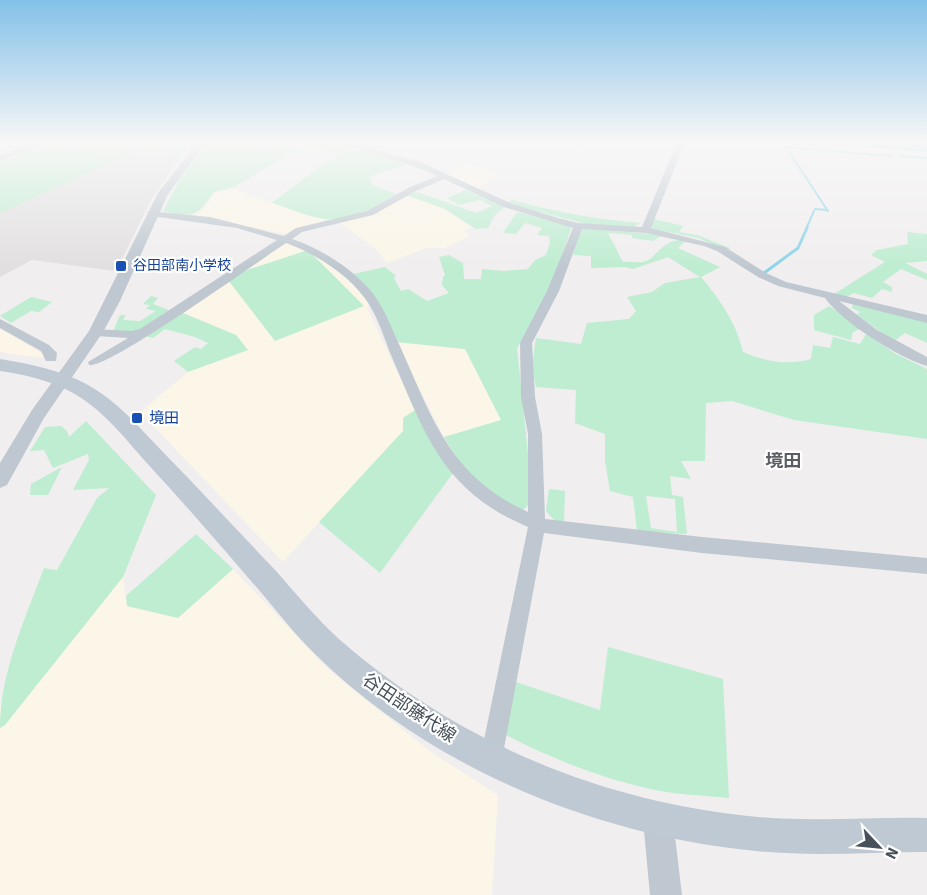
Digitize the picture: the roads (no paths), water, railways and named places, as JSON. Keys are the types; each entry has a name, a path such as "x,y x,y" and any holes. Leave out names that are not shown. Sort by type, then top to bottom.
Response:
{"main road":[{"name":"谷田部藤代線","path":"0,365 62,378 95,397 126,427 330,650 398,704 456,741 491,759 582,797 658,820 759,835 927,835"}],"street":[{"path":"0,480 38,414 96,332 113,301 152,213 170,184"},
{"path":"94,362 130,343 286,238 315,225 370,213 425,184"},
{"path":"460,184 507,206 578,226 646,230 707,244 721,249 762,275 782,284 927,320"},
{"path":"646,230 664,184"},
{"path":"152,213 224,223 286,238 320,254 342,270 372,300 433,429 454,466 465,479 501,505 537,524 551,528 702,545 927,566"},
{"path":"491,759 537,524 535,446 528,397 526,343 554,291 578,226"},
{"path":"829,295 836,305 881,338 927,362"},
{"path":"0,323 51,352 51,358"},
{"path":"96,332 132,335 144,332"},
{"path":"658,820 666,895"}],"waterway":[{"path":"810,184 828,211"},
{"path":"815,209 827,210"},
{"path":"806,229 814,211"},
{"path":"764,273 798,248 807,228"}],"place":[{"name":"谷田部南小学校","path":"121,266"},
{"name":"境田","path":"137,418"}],"district":[{"name":"境田","path":"783,461"}]}
